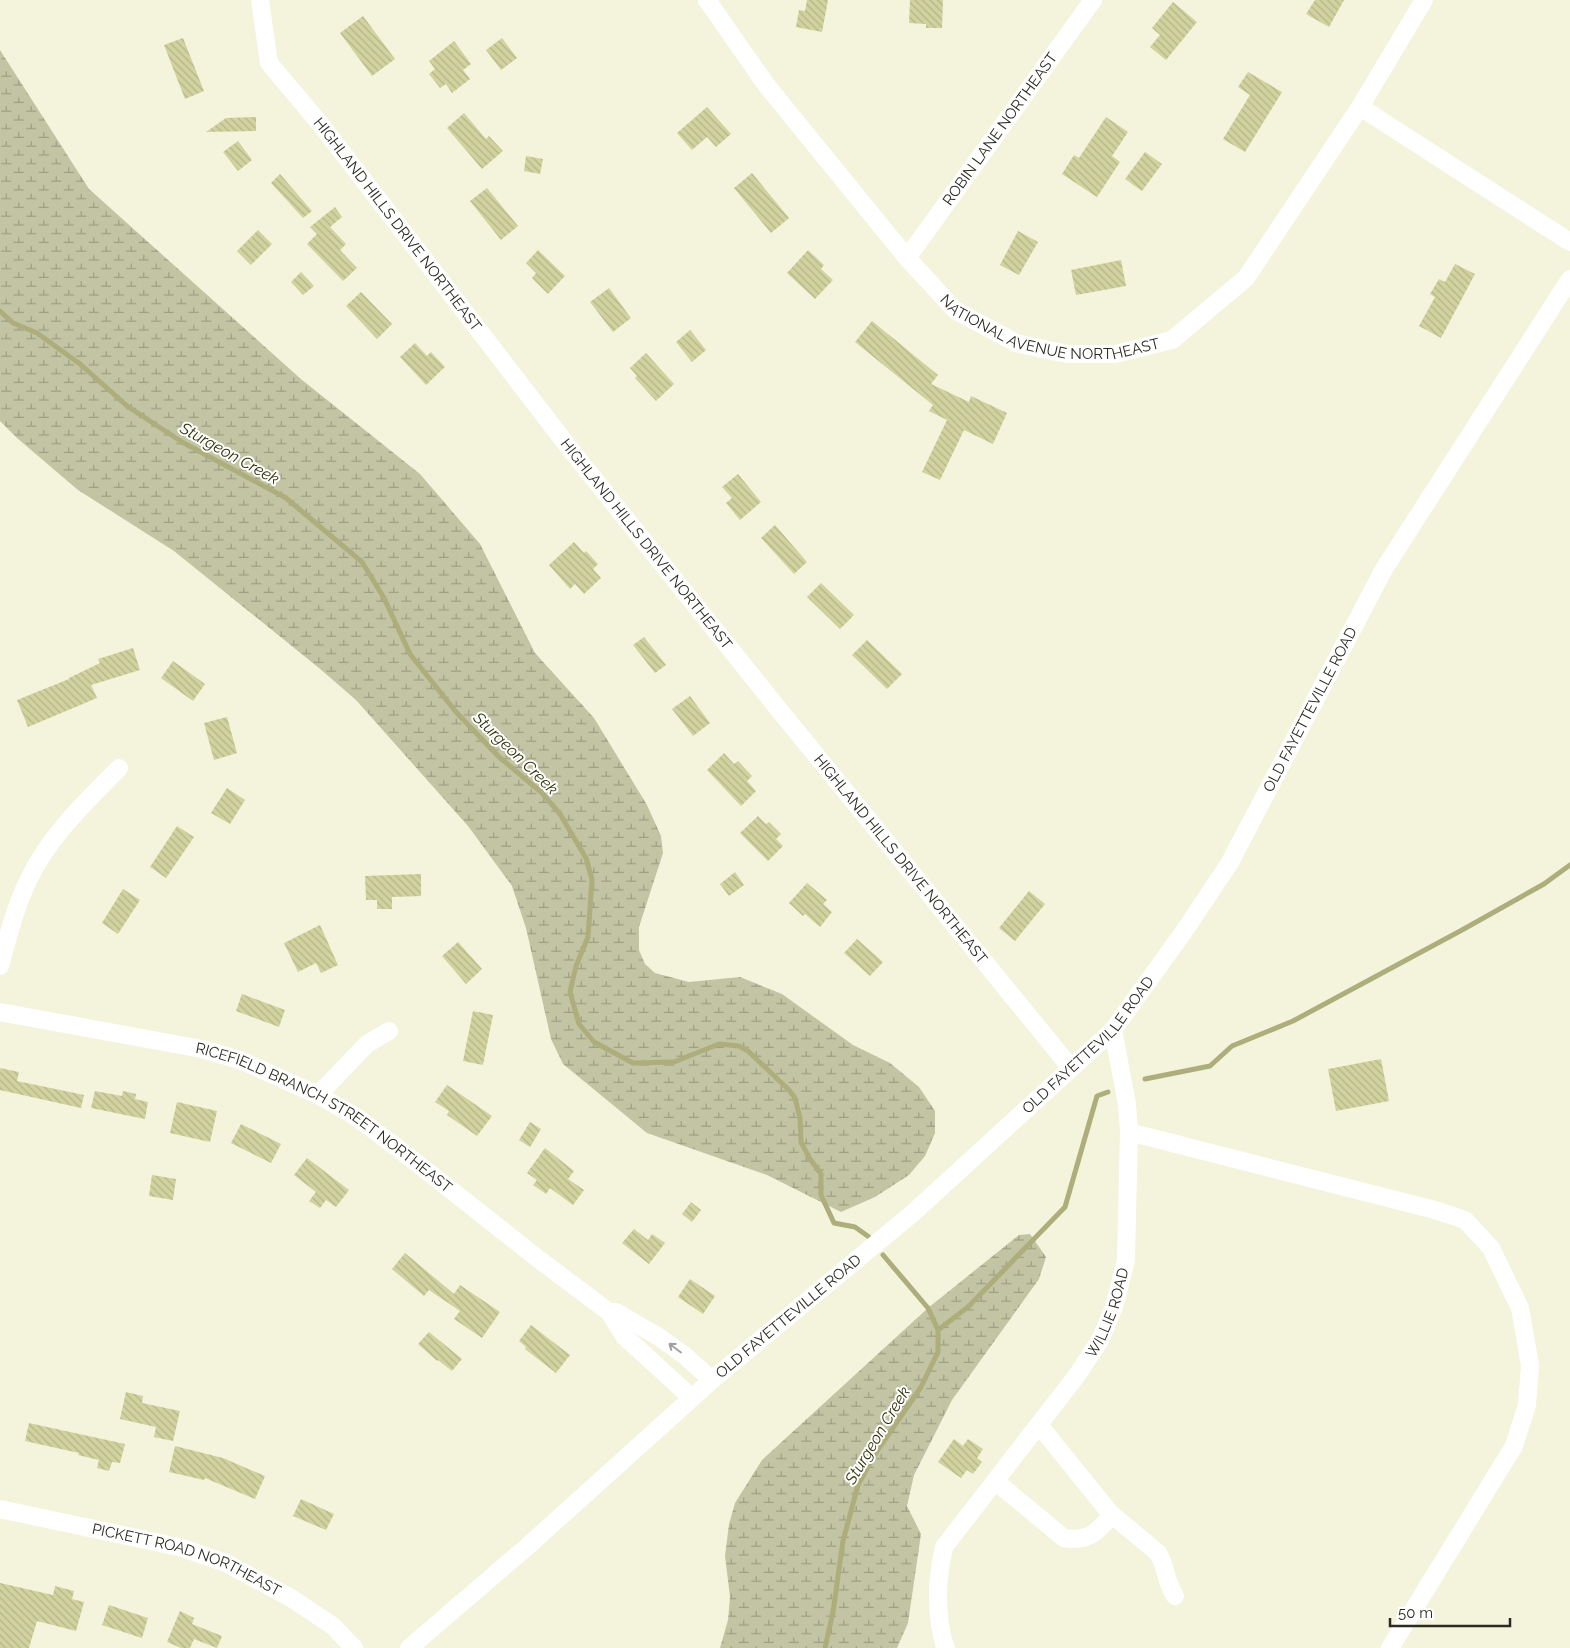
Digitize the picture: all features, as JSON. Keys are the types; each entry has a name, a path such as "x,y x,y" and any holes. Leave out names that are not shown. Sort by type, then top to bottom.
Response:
{"street":[{"name":"HIGHLAND HILLS DRIVE NORTHEAST","path":"260,0 269,63 322,126 567,445 786,719 1071,1068"},
{"name":"NATIONAL AVENUE NORTHEAST","path":"707,0 767,86 907,258 955,310 1016,342 1066,354 1115,354 1172,340 1246,278 1360,107 1424,0"},
{"name":"ROBIN LANE NORTHEAST","path":"907,258 1093,0"},
{"path":"1360,107 1570,242"},
{"name":"OLD FAYETTEVILLE ROAD","path":"409,1648 529,1545 712,1380 914,1212 1113,1030 1185,930 1229,864 1384,569 1570,280"},
{"path":"0,966 12,919 29,878 51,843 118,768"},
{"name":"RICEFIELD BRANCH STREET NORTHEAST","path":"0,1012 202,1049 240,1060 318,1096 354,1116 608,1312 624,1336 692,1398"},
{"name":"WILLIE ROAD","path":"946,1648 943,1642 937,1602 939,1573 944,1547 1078,1374 1100,1340 1114,1307 1126,1260 1129,1132 1127,1104 1113,1030"},
{"path":"318,1096 367,1044 389,1031"},
{"path":"1129,1132 1434,1210 1465,1220 1491,1248 1520,1308 1530,1365 1527,1405 1514,1446 1390,1648"},
{"name":"RICEFIELD BRANCH STREET NORTHEAST","path":"608,1312 616,1312 659,1337 684,1355 712,1380"},
{"path":"1039,1425 1112,1515 1158,1553 1163,1561 1168,1587 1175,1596"},
{"path":"995,1481 1064,1538 1074,1540 1086,1538 1098,1532 1112,1515"},
{"name":"PICKETT ROAD NORTHEAST","path":"0,1509 179,1547 226,1563 291,1598 333,1626 354,1648"}],"green space":[{"path":"0,50 89,189 302,380 420,474 480,544 535,653 594,718 647,805 661,836 663,853 639,927 639,950 645,964 655,973 689,982 740,977 782,994 853,1045 890,1063 919,1087 935,1111 935,1133 925,1156 909,1175 875,1197 841,1212 767,1175 647,1133 563,1064 551,1039 526,928 512,886 468,826 356,700 174,551 78,490 0,421"},
{"path":"1030,1234 1046,1257 1039,1279 952,1400 914,1475 907,1506 921,1534 908,1623 897,1648 720,1648 728,1620 730,1597 725,1556 729,1524 735,1503 762,1460 928,1308 1019,1235"}],"building":[{"path":"807,0 828,0 822,32 796,27 799,10 805,11"},
{"path":"910,0 943,0 942,28 926,28 926,24 909,23"},
{"path":"1315,0 1344,0 1329,27 1306,14"},
{"path":"1173,2 1197,22 1166,60 1150,47 1160,35 1152,28"},
{"path":"363,16 395,59 372,76 340,33"},
{"path":"183,38 204,91 185,99 164,45"},
{"path":"502,38 517,58 501,70 486,50"},
{"path":"454,41 471,64 463,70 470,79 452,93 446,84 440,88 429,74 435,69 429,61"},
{"path":"1248,72 1282,92 1245,152 1223,139 1250,95 1238,87"},
{"path":"707,107 731,134 716,147 707,137 692,150 677,133"},
{"path":"464,113 486,139 489,136 503,151 482,169 447,128"},
{"path":"256,117 256,131 206,132 226,118"},
{"path":"1106,117 1128,132 1112,156 1120,162 1097,197 1062,174 1074,155 1079,158"},
{"path":"238,141 252,160 238,171 223,152"},
{"path":"1145,152 1162,164 1142,191 1125,179"},
{"path":"526,156 543,159 540,174 524,171"},
{"path":"752,173 789,218 771,233 734,188"},
{"path":"280,174 312,211 303,218 271,183"},
{"path":"487,188 518,226 501,240 470,201"},
{"path":"335,207 342,217 330,227 346,244 340,250 357,268 343,281 307,244 317,234 310,227"},
{"path":"258,230 272,244 251,265 237,251"},
{"path":"1018,231 1038,242 1019,275 1000,265"},
{"path":"538,250 565,276 548,294 532,278 536,273 526,263"},
{"path":"808,250 824,265 821,269 833,280 815,299 787,273"},
{"path":"1121,260 1126,286 1076,295 1071,270"},
{"path":"1455,264 1475,274 1441,338 1419,326 1435,297 1430,294 1439,279 1445,282"},
{"path":"301,272 314,286 303,295 291,282"},
{"path":"609,288 631,318 613,332 590,302"},
{"path":"361,292 392,324 377,339 346,306"},
{"path":"872,321 938,375 931,384 969,402 971,396 1007,413 993,444 964,430 940,480 922,472 947,420 929,411 933,405 855,342"},
{"path":"690,330 706,350 692,362 676,342"},
{"path":"415,343 427,356 431,352 445,367 426,385 400,357"},
{"path":"646,353 674,384 656,401 635,378 637,376 630,368"},
{"path":"738,474 761,502 740,520 726,503 732,498 722,487"},
{"path":"775,525 807,562 794,574 761,538"},
{"path":"574,542 598,564 593,569 601,578 584,594 575,584 570,589 549,565"},
{"path":"821,583 854,615 840,629 807,597"},
{"path":"644,637 666,665 655,673 633,645"},
{"path":"867,640 902,674 887,689 852,655"},
{"path":"133,648 140,670 91,685 97,698 28,727 17,700 69,679 100,663 98,659"},
{"path":"173,661 205,684 193,701 161,678"},
{"path":"690,696 710,723 693,736 672,709"},
{"path":"227,717 237,753 214,760 204,723"},
{"path":"724,753 734,764 738,761 752,776 747,781 756,791 741,806 707,770"},
{"path":"227,788 245,800 230,824 211,813"},
{"path":"758,816 766,824 769,822 781,834 776,839 783,846 768,861 740,833"},
{"path":"177,826 194,837 166,878 150,867"},
{"path":"735,872 744,885 729,896 720,884"},
{"path":"421,874 421,896 392,897 392,909 377,909 377,900 366,900 365,876"},
{"path":"807,883 827,900 823,904 832,912 820,927 805,914 803,916 789,903"},
{"path":"123,889 140,900 118,934 102,923"},
{"path":"1029,891 1045,904 1015,941 999,928"},
{"path":"320,925 338,965 321,973 316,963 298,972 284,943"},
{"path":"857,939 883,962 870,976 844,953"},
{"path":"458,942 482,969 466,984 442,956"},
{"path":"242,994 285,1010 279,1027 236,1011"},
{"path":"473,1011 493,1015 483,1065 463,1061"},
{"path":"1381,1059 1389,1101 1336,1111 1328,1069"},
{"path":"0,1068 19,1072 17,1081 84,1095 81,1108 0,1090"},
{"path":"447,1085 492,1116 477,1136 447,1115 449,1111 435,1102"},
{"path":"95,1091 122,1096 123,1091 136,1094 135,1099 148,1102 145,1119 91,1108"},
{"path":"177,1102 217,1111 210,1142 170,1133"},
{"path":"530,1122 541,1129 530,1147 519,1140"},
{"path":"241,1124 281,1144 271,1163 231,1143"},
{"path":"545,1148 574,1171 568,1179 584,1190 573,1205 550,1188 546,1194 533,1185 537,1180 527,1173"},
{"path":"307,1158 349,1190 336,1207 326,1200 320,1208 309,1201 316,1192 294,1175"},
{"path":"152,1175 176,1179 173,1200 149,1196"},
{"path":"691,1202 701,1210 692,1222 682,1214"},
{"path":"634,1229 648,1240 652,1234 665,1243 649,1264 622,1243"},
{"path":"405,1253 454,1294 460,1285 500,1312 482,1338 454,1319 460,1311 429,1290 424,1296 392,1269"},
{"path":"690,1279 715,1296 703,1314 678,1297"},
{"path":"531,1325 570,1355 556,1373 525,1349 526,1347 519,1341"},
{"path":"429,1332 462,1359 452,1371 418,1344"},
{"path":"126,1392 143,1396 142,1403 180,1411 173,1441 154,1437 156,1427 120,1419"},
{"path":"29,1423 125,1444 120,1463 112,1462 109,1471 97,1468 99,1460 78,1455 79,1453 25,1441"},
{"path":"954,1439 963,1446 968,1439 983,1449 977,1458 982,1462 973,1474 967,1470 961,1478 938,1462"},
{"path":"175,1446 223,1458 265,1476 255,1499 205,1478 204,1480 169,1472"},
{"path":"301,1499 334,1514 326,1530 293,1516"},
{"path":"0,1583 53,1595 55,1586 74,1591 72,1599 84,1602 76,1631 37,1621 29,1648 0,1648"},
{"path":"109,1605 148,1618 142,1638 102,1625"},
{"path":"180,1611 194,1618 192,1624 222,1636 217,1648 194,1639 190,1648 181,1648 167,1642"}],"waterway":[{"name":"Sturgeon Creek","path":"0,311 13,323 37,333 80,364 127,406 182,442 286,498 362,562 384,598 410,654 456,712 498,756 542,793 560,814 586,858 592,879 588,937 576,966 570,992 579,1024 594,1042 633,1063 674,1062 719,1044 739,1046 748,1051 795,1098 800,1118 801,1142 821,1174 821,1195 834,1223 855,1227 869,1237"},
{"path":"1145,1079 1210,1066 1232,1046 1293,1021 1544,884 1570,865"},
{"path":"938,1330 968,1307 1065,1207 1097,1096 1108,1092"},
{"name":"Sturgeon Creek","path":"825,1648 833,1612 843,1541 858,1485 875,1454 921,1387 938,1352 938,1330 928,1308 883,1255"}]}
